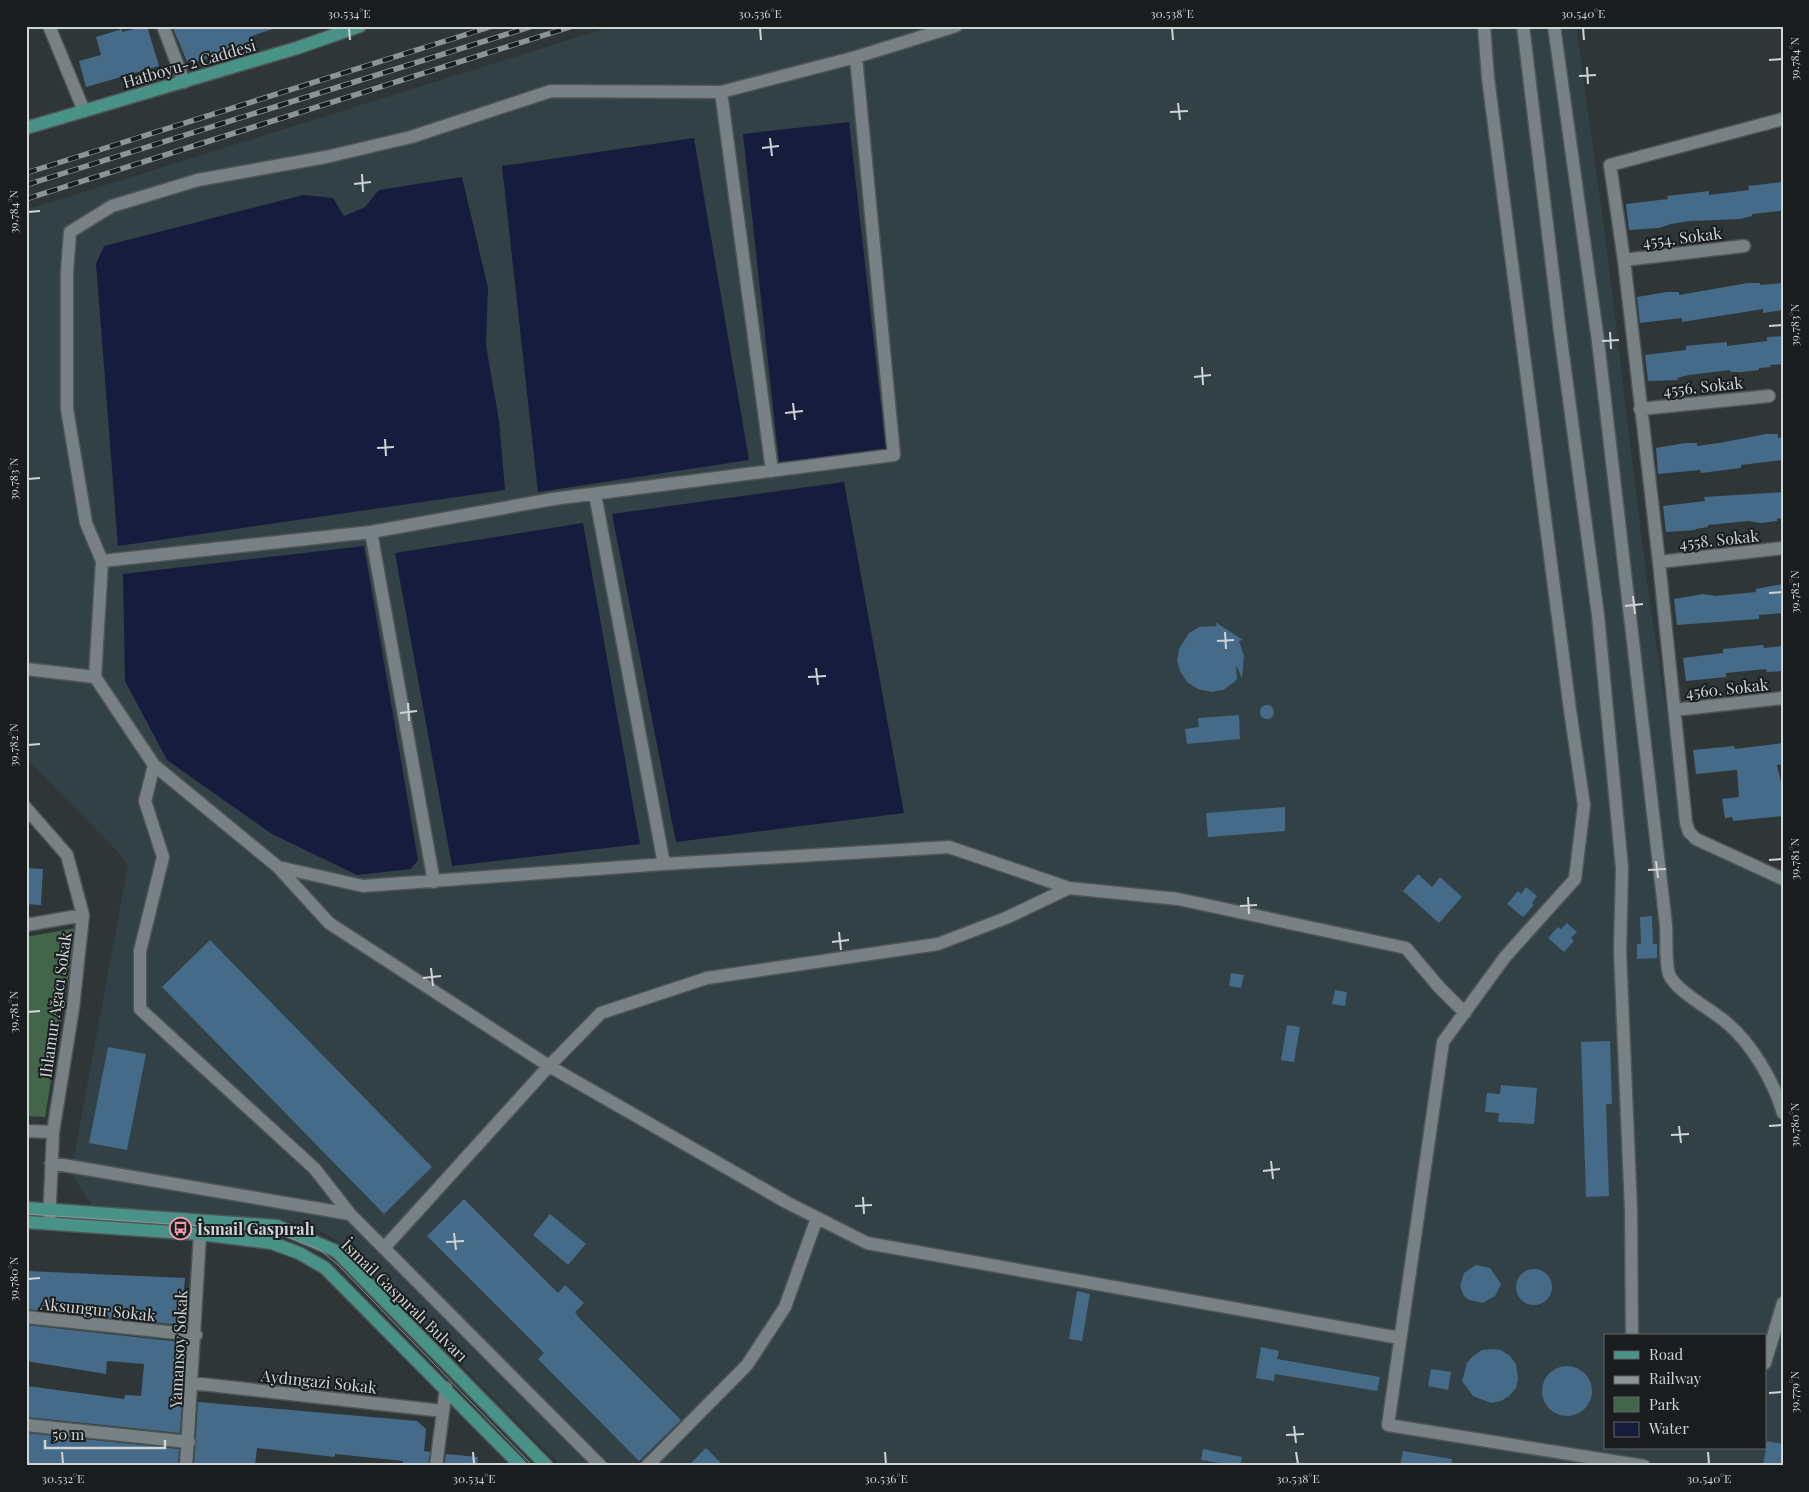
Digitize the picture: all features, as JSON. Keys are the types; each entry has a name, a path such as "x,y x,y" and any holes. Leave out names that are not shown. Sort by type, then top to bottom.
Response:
{"main road":[{"name":"Hatboyu-2 Caddesi","path":"26,128 297,48 360,26"},
{"name":"İsmail Gaspıralı Bulvarı","path":"26,1208 277,1226 336,1251 547,1466"},
{"path":"26,1222 200,1234 272,1243 299,1253 325,1268 446,1388 521,1466"}],"street":[{"path":"49,26 84,111"},
{"path":"163,26 184,82"},
{"path":"956,26 856,57 721,92 551,91 411,137 326,158 198,180 112,206 70,232 67,272 67,409 86,523 102,561 95,677 154,765 278,867 329,923 549,1066 817,1218 867,1243 1400,1338"},
{"path":"1484,26 1488,78 1584,805 1575,879 1505,957 1443,1042 1388,1425 1644,1466"},
{"path":"1523,26 1560,332 1598,614 1622,868 1620,951 1631,1210 1632,1334"},
{"path":"1554,26 1598,341 1666,925 1669,975 1684,991 1729,1024 1762,1064 1779,1098 1783,1113"},
{"path":"102,561 371,532 553,500 894,455 856,57"},
{"path":"721,92 772,471"},
{"path":"1783,119 1610,165 1624,260 1640,410 1660,562 1681,788 1689,832 1696,839 1783,879"},
{"name":"4554. Sokak","path":"1624,260 1744,246"},
{"name":"4556. Sokak","path":"1640,410 1769,396"},
{"path":"595,494 664,864"},
{"path":"371,532 434,882"},
{"name":"4558. Sokak","path":"1660,562 1783,548"},
{"path":"26,669 95,677"},
{"name":"4560. Sokak","path":"1674,710 1783,698"},
{"path":"154,765 145,801 163,857 140,951 140,1009 315,1169 350,1214 601,1466"},
{"name":"Ihlamur Ağacı Sokak","path":"26,808 67,855 83,915 74,1008 53,1132 49,1223"},
{"path":"278,867 363,886 664,864 949,847 1068,888 1178,899 1406,948 1439,987 1465,1013"},
{"path":"384,1248 549,1066 602,1013 707,978 938,944 1006,918 1068,888"},
{"path":"26,925 83,915"},
{"path":"26,1131 53,1132"},
{"path":"52,1163 350,1214"},
{"path":"647,1466 747,1365 785,1307 817,1218"},
{"name":"Yamansoy Sokak","path":"186,1466 196,1335 200,1234"},
{"path":"1766,1360 1783,1303"},
{"name":"Aksungur Sokak","path":"26,1317 196,1335"},
{"name":"Aydıngazi Sokak","path":"192,1383 443,1411"},
{"path":"436,1466 446,1388"},
{"path":"26,1425 189,1442"}],"shaded area":[{"path":"613,26 1576,26 1604,227 1647,583 1686,840 1783,883 1783,1466 561,1466 339,1242 319,1230 294,1222 94,1208 71,1173 128,865 119,853 26,758 26,210"}],"green space":[{"path":"76,928 45,1117 26,1116 26,937"}],"water":[{"path":"849,122 886,450 779,462 743,134"},
{"path":"694,138 749,460 538,492 502,166"},
{"path":"462,177 488,288 486,345 499,421 505,490 118,546 96,264 104,246 303,195 333,198 344,216 365,207 379,190"},
{"path":"844,482 904,813 676,842 612,514"},
{"path":"583,523 640,844 452,866 395,553"},
{"path":"364,546 418,860 411,869 357,875 272,834 167,760 125,681 123,574"}],"building":[{"path":"147,26 159,66 86,87 79,61 101,55 96,37 122,29 122,32"},
{"path":"172,26 273,26 273,29 249,37 253,45 188,64"},
{"path":"1783,182 1783,209 1780,211 1752,214 1752,216 1740,219 1690,221 1659,228 1629,230 1626,204 1668,199 1667,196 1709,191 1709,195 1749,190 1748,186"},
{"path":"1748,283 1760,283 1760,285 1783,283 1783,310 1763,313 1763,309 1682,322 1682,318 1640,323 1637,297 1667,292 1679,292 1679,295"},
{"path":"1783,336 1783,364 1770,365 1771,367 1759,368 1759,370 1730,372 1730,370 1689,375 1677,378 1678,380 1648,381 1645,355 1686,350 1686,346 1727,342 1727,346 1767,341 1767,337"},
{"path":"1766,434 1778,434 1778,438 1783,437 1783,460 1741,465 1741,468 1701,473 1700,470 1658,474 1656,448 1685,443 1697,443 1697,446"},
{"path":"1783,492 1783,518 1777,519 1777,521 1761,523 1748,521 1708,525 1708,527 1696,530 1666,532 1663,506 1705,501 1704,497"},
{"path":"1783,584 1783,613 1759,615 1759,619 1677,625 1674,599 1703,594 1716,596 1756,592 1756,589"},
{"path":"1215,622 1243,640 1239,641 1244,656 1242,678 1236,665 1237,679 1223,690 1211,692 1198,689 1188,683 1181,673 1177,661 1179,649 1189,633 1199,627 1217,626"},
{"path":"1763,645 1764,648 1783,646 1783,671 1767,672 1766,669 1726,673 1726,677 1686,681 1683,658 1723,653 1723,649"},
{"path":"1267,705 1272,707 1274,712 1272,717 1267,719 1262,717 1260,712 1262,707"},
{"path":"1239,715 1240,739 1187,744 1185,729 1199,727 1198,718"},
{"path":"1783,743 1783,764 1777,765 1783,791 1783,816 1733,821 1732,817 1725,818 1722,799 1739,797 1737,770 1696,774 1693,750 1734,746 1735,749"},
{"path":"1285,807 1285,831 1208,837 1206,813"},
{"path":"26,868 43,869 41,905 26,904"},
{"path":"1418,874 1432,887 1440,877 1462,897 1439,923 1403,891"},
{"path":"1526,887 1537,896 1532,903 1534,905 1523,917 1507,904 1518,891 1521,894"},
{"path":"1652,916 1653,944 1657,944 1657,958 1637,959 1637,944 1641,944 1640,917"},
{"path":"1567,923 1577,932 1571,938 1574,941 1564,952 1548,938 1558,927 1561,929"},
{"path":"210,940 432,1167 384,1214 162,987"},
{"path":"1231,973 1244,975 1241,988 1229,986"},
{"path":"1335,990 1347,992 1345,1006 1332,1004"},
{"path":"1287,1025 1300,1027 1294,1062 1281,1060"},
{"path":"1610,1041 1612,1104 1606,1104 1609,1196 1586,1197 1581,1042"},
{"path":"108,1047 146,1054 127,1150 89,1143"},
{"path":"1501,1085 1537,1088 1534,1124 1498,1122 1499,1113 1485,1112 1487,1093 1500,1094"},
{"path":"464,1199 558,1293 565,1285 584,1303 575,1312 579,1318 681,1420 639,1461 538,1359 544,1353 427,1236"},
{"path":"550,1214 586,1244 568,1265 533,1235"},
{"path":"1476,1265 1490,1268 1501,1284 1495,1296 1483,1303 1469,1300 1464,1296 1460,1286 1464,1273"},
{"path":"1534,1269 1541,1270 1547,1274 1551,1280 1551,1294 1547,1300 1541,1304 1534,1305 1527,1304 1521,1300 1517,1294 1516,1287 1517,1280 1521,1274 1527,1270"},
{"path":"26,1271 185,1278 181,1325 26,1309"},
{"path":"1077,1291 1090,1294 1082,1341 1069,1339"},
{"path":"26,1325 181,1342 176,1401 182,1401 180,1433 26,1417 27,1386 124,1399 125,1395 141,1396 144,1364 107,1361 106,1374 26,1361"},
{"path":"1261,1347 1279,1351 1277,1359 1380,1377 1377,1391 1275,1374 1274,1381 1256,1378"},
{"path":"1482,1350 1501,1350 1510,1356 1516,1364 1518,1379 1516,1388 1509,1396 1501,1401 1491,1403 1473,1396 1462,1381 1467,1363 1473,1356"},
{"path":"1562,1366 1572,1366 1585,1373 1592,1386 1592,1396 1585,1409 1572,1416 1562,1416 1553,1412 1546,1405 1542,1396 1542,1386 1546,1377 1553,1370"},
{"path":"1431,1369 1451,1372 1448,1390 1428,1386"},
{"path":"198,1402 417,1421 426,1429 424,1451 430,1452 428,1466 403,1466 403,1461 335,1454 335,1457 257,1448 255,1466 194,1466"},
{"path":"26,1433 179,1449 178,1466 26,1466"},
{"path":"1767,1441 1783,1444 1783,1466 1763,1466"},
{"path":"706,1448 724,1466 688,1466"},
{"path":"1203,1449 1242,1457 1240,1466 1201,1460"},
{"path":"1403,1451 1452,1459 1451,1466 1400,1466"},
{"path":"446,1454 478,1457 477,1466 444,1466"}],"tram line":[{"path":"26,1214 273,1231 320,1250 338,1265 533,1466"}],"railway":[{"path":"26,173 493,26"},
{"path":"26,185 533,26"},
{"path":"26,199 573,26"}],"place":[{"name":"İsmail Gaspıralı","path":"181,1228"}]}
